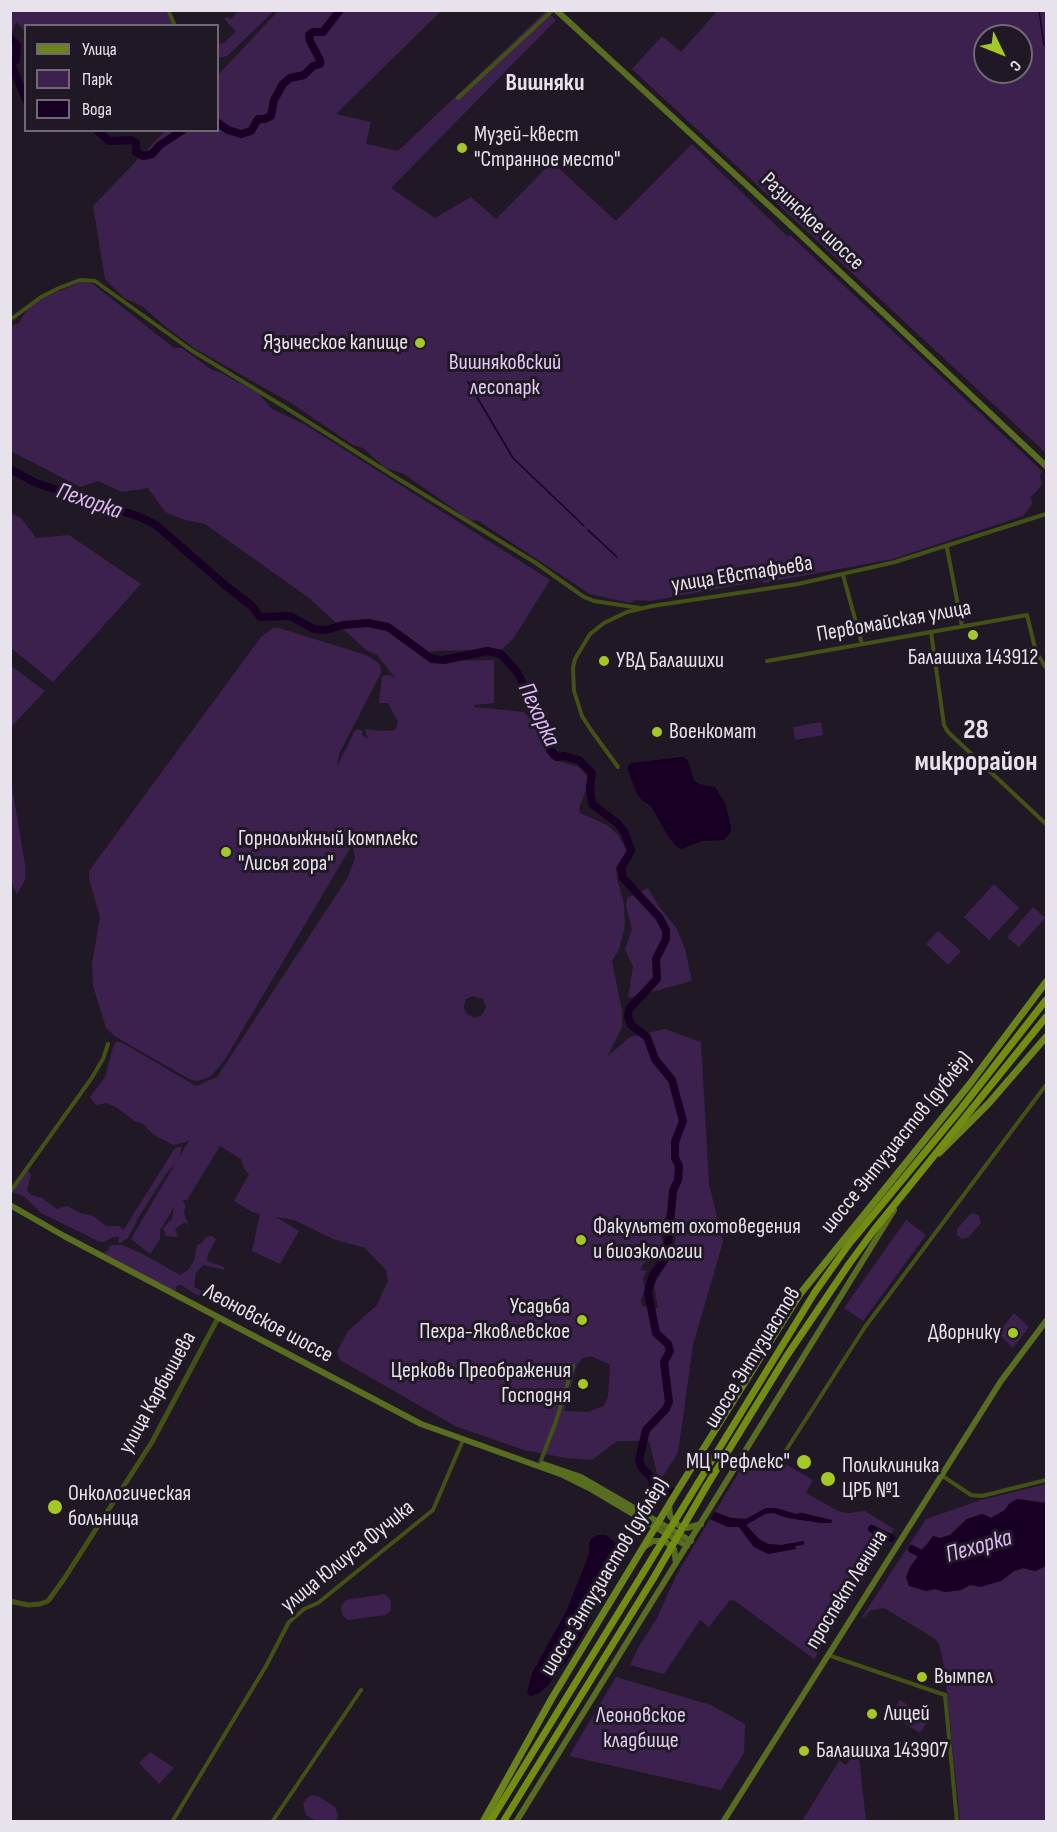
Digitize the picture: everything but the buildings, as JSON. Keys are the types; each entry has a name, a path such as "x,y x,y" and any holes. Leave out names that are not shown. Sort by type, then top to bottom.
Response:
{"highway":[{"name":"шоссе Энтузиастов","path":"490,1821 815,1292 871,1216 1047,1000"},
{"name":"шоссе Энтузиастов","path":"503,1821 786,1357 827,1296 874,1230 1047,1017"}],"main road":[{"name":"Разинское шоссе","path":"555,10 783,219 1044,464"},
{"name":"шоссе Энтузиастов (дублёр)","path":"483,1821 552,1698 670,1502 800,1294 963,1092 1047,982"},
{"name":"шоссе Энтузиастов (дублёр)","path":"927,1165 989,1103 1047,1037"},
{"path":"893,1178 940,1133"},
{"name":"шоссе Энтузиастов (дублёр)","path":"516,1821 905,1192"},
{"name":"Леоновское шоссе","path":"10,1205 218,1318 422,1424 516,1457 589,1488 657,1524"},
{"name":"проспект Ленина","path":"723,1821 1006,1374 1047,1321"},
{"name":"Леоновское шоссе","path":"516,1457 581,1478 689,1543"},
{"path":"670,1502 670,1516 678,1525 687,1528 703,1521"},
{"path":"643,1548 653,1541 665,1541 674,1550 676,1563"}],"street":[{"path":"168,10 174,24"},
{"path":"458,98 555,10"},
{"path":"10,320 50,292 80,280 95,281 191,350 536,563 584,597 594,601 640,608"},
{"name":"улица Евстафьева","path":"618,767 582,716 574,690 574,662 590,634 604,624 640,608 751,592 843,575 947,548 1047,514"},
{"path":"947,548 962,626"},
{"path":"843,575 862,644"},
{"name":"Первомайская улица","path":"767,661 1027,615 1036,652 1047,668"},
{"path":"931,632 944,725 952,738 1047,824"},
{"path":"10,1192 91,1079 103,1059 108,1044"},
{"path":"783,1455 865,1327 1047,1085"},
{"name":"улица Карбышева","path":"10,1601 28,1605 48,1601 152,1442 218,1318"},
{"path":"540,1463 573,1366"},
{"name":"улица Юлиуса Фучика","path":"172,1821 290,1622 304,1609 318,1603 433,1510 464,1439"},
{"path":"941,1475 971,1495 982,1496 1047,1480"},
{"path":"827,1655 945,1695 957,1821"},
{"path":"272,1821 361,1690"}],"green space":[{"path":"239,10 274,11 227,56 219,58 219,44 224,43 236,31 224,19 227,17 231,19"},
{"path":"718,10 1046,11 1046,453 632,69 662,36 681,52"},
{"path":"11,11 165,11 172,20 172,24 24,24 24,30 16,22 11,34"},
{"name":"Вишняковский лесопарк","path":"278,11 441,11 336,114 371,122 366,144 398,151 546,11 556,20 391,188 435,218 471,197 496,219 552,162 616,221 692,144 788,237 790,235 1042,471 1040,476 1042,485 1031,497 1032,504 1023,516 893,559 650,601 636,600 630,603 590,594 477,520 471,521 404,474 385,468 363,448 353,445 291,403 194,348 142,306 124,298 105,279 93,206 164,132 219,132 219,74"},
{"path":"81,282 93,284 174,348 182,348 212,370 258,393 272,409 304,424 550,580 513,639 502,649 437,651 419,654 429,661 494,660 494,703 474,705 474,707 524,712 534,724 551,759 579,767 588,777 587,787 579,808 580,813 607,825 618,835 627,851 616,867 624,904 625,926 619,950 612,961 622,1011 622,1027 607,1057 630,1037 665,1029 701,1042 709,1184 723,1242 693,1345 678,1453 659,1482 649,1441 617,1441 592,1460 566,1458 524,1450 455,1426 340,1360 337,1352 348,1331 377,1305 388,1281 386,1270 365,1248 333,1239 294,1220 276,1217 299,1231 280,1264 252,1251 260,1214 234,1201 249,1174 244,1169 241,1159 220,1146 187,1200 183,1200 184,1213 189,1226 185,1222 175,1229 178,1237 166,1236 163,1228 172,1219 174,1207 160,1230 160,1239 150,1254 131,1239 175,1164 138,1218 128,1238 120,1243 119,1237 104,1242 98,1241 41,1213 25,1197 13,1192 28,1170 31,1175 27,1190 31,1195 42,1198 57,1209 67,1206 80,1213 93,1216 106,1226 119,1226 123,1231 173,1151 177,1147 182,1147 179,1157 189,1141 173,1145 154,1135 142,1123 136,1122 116,1107 106,1103 96,1105 90,1097 105,1077 116,1042 121,1042 196,1086 217,1077 348,877 355,858 352,845 224,1061 210,1077 197,1081 191,1080 116,1037 106,1028 93,986 92,964 100,917 89,879 89,871 261,637 273,628 279,628 366,655 380,664 381,673 339,754 337,767 355,730 362,730 362,735 368,739 365,729 395,730 398,722 388,703 379,703 382,676 390,675 396,679 377,655 366,650 309,598 205,524 185,520 165,512 148,488 122,492 98,481 80,487 11,451 10,326 19,323 27,309 42,298","holes":["473,996 483,999 486,1007 482,1015 475,1018 466,1013 464,1006 466,999","672,1216 676,1233 674,1251 654,1285 658,1308 642,1306 641,1300 645,1289 643,1278 647,1271 641,1270 642,1265 657,1253 663,1242 661,1235 665,1217","591,1356 610,1365 608,1396 604,1406 587,1412 564,1411 577,1365 583,1358"]},
{"path":"10,513 21,518 36,538 69,535 141,584 53,682 11,648"},
{"path":"10,665 45,691 11,727 10,727"},
{"path":"821,722 823,735 795,740 793,727"},
{"path":"10,776 25,864 25,880 17,894 10,871"},
{"path":"994,884 1019,908 989,940 964,917"},
{"path":"648,888 677,929 685,949 692,981 628,998 633,967 625,949 632,930 626,906 627,898"},
{"path":"1033,907 1045,918 1019,947 1007,937"},
{"path":"938,931 961,951 948,965 926,944"},
{"path":"974,1213 979,1216 981,1223 969,1237 962,1239 957,1235 957,1229 970,1214"},
{"path":"906,1220 926,1235 863,1321 844,1308"},
{"path":"212,1236 216,1239 207,1261 224,1267 224,1270 203,1265 196,1273 194,1287 237,1309 234,1313 181,1285 176,1286 174,1291 104,1252 112,1245 122,1245 180,1275 188,1270 194,1261 197,1245 202,1243 206,1237"},
{"path":"1014,1313 1029,1327 1013,1348 998,1333"},
{"path":"261,1321 283,1334 311,1345 325,1355 323,1359 259,1329 256,1325"},
{"path":"748,1457 775,1472 782,1462 813,1480 806,1493 838,1511 848,1513 865,1511 894,1529 814,1659 735,1601 730,1600 709,1627 700,1620 664,1674 630,1665 657,1618 676,1576 710,1519 728,1527 739,1527 754,1547 795,1549 795,1546 804,1545 804,1542 768,1544 759,1539 746,1525 765,1513 821,1523 832,1521 802,1513 796,1514 766,1508 746,1519 731,1518 715,1512"},
{"path":"1046,1484 1046,1503 1017,1499 1005,1510 991,1518 982,1514 967,1519 950,1535 923,1547 920,1554 926,1591 961,1590 970,1585 1001,1581 1014,1571 1023,1568 1035,1571 1046,1566 1046,1821 960,1821 944,1665 939,1644 934,1638 884,1608 871,1610 864,1618 862,1617 926,1519 981,1500"},
{"path":"384,1594 391,1602 391,1610 386,1615 348,1620 342,1615 341,1606 346,1600"},
{"name":"Леоновское кладбище","path":"616,1677 711,1705 745,1724 744,1753 721,1790 569,1756"},
{"path":"900,1700 929,1719 920,1733 891,1715"},
{"path":"858,1748 866,1821 802,1821 839,1761 846,1765"},
{"path":"150,1752 174,1768 159,1784 139,1763"},
{"path":"312,1795 320,1797 335,1807 338,1815 336,1821 316,1821 306,1815 303,1804"}],"water":[{"path":"681,757 688,761 694,781 715,787 725,803 731,827 730,833 724,840 702,841 681,849 669,838 651,806 637,794 627,768 631,763"},
{"path":"1017,1499 1046,1503 1046,1566 1035,1571 1023,1568 1014,1571 1001,1581 980,1587 970,1585 961,1590 926,1591 909,1586 906,1577 910,1567 933,1536 940,1538 950,1535 967,1519 982,1514 991,1518 1005,1510"},
{"path":"766,1508 832,1520 831,1523 821,1523 788,1518 773,1513 765,1514 746,1525 759,1539 768,1544 781,1545 804,1541 804,1544 795,1546 796,1549 768,1554 754,1547 739,1527 728,1527 710,1519 715,1512 731,1518 746,1519"},
{"path":"598,1535 606,1535 616,1543 625,1557 566,1662 540,1693 530,1696 527,1693 532,1673 566,1612 589,1554 589,1543"}],"waterway":[{"path":"219,124 228,130 241,134 251,131 258,119 271,116 274,100 283,84 290,78 304,75 313,66 320,64 309,35 313,32 323,32 340,10"},
{"path":"1039,10 1044,45"},
{"path":"10,38 17,45 16,60 12,66 24,95"},
{"path":"99,132 109,141 131,140 136,143 136,152 143,156 152,154 160,145 180,132"},
{"path":"468,382 513,458 584,526"},
{"name":"Пехорка","path":"10,469 36,483 140,517 156,525 252,606 260,617 290,616 314,629 326,630 343,625 368,623 388,627 432,659 444,660 487,651 501,654 517,672 540,718 550,750 557,757 564,756 579,760 592,773 590,786 592,804 617,823 625,833 631,851 621,868 623,878 659,917 666,930 666,939 656,959 657,979 629,1009 628,1017 631,1025 647,1037 655,1059 672,1080 683,1121 675,1142 675,1158 679,1166 678,1180 673,1191 665,1259 653,1275 648,1292 656,1333 668,1344 670,1351 664,1362 669,1402 666,1409 646,1430 639,1460 655,1488 672,1492"},
{"path":"588,530 617,557"},
{"path":"647,1498 654,1485"},
{"name":"Пехорка","path":"872,1529 891,1538"},
{"name":"Пехорка","path":"912,1549 929,1558"}],"place":[{"name":"Музей-квест \"Странное место\"","path":"462,148"},
{"name":"Языческое капище","path":"420,343"},
{"name":"Балашиха 143912","path":"973,635"},
{"name":"УВД Балашихи","path":"604,661"},
{"name":"Военкомат","path":"657,732"},
{"name":"Горнолыжный комплекс \"Лисья гора\"","path":"226,852"},
{"name":"Факультет охотоведения и биоэкологии","path":"581,1240"},
{"name":"Усадьба Пехра-Яковлевское","path":"582,1320"},
{"name":"Дворнику","path":"1013,1333"},
{"name":"Церковь Преображения Господня","path":"583,1384"},
{"name":"МЦ \"Рефлекс\"","path":"804,1462"},
{"name":"Поликлиника ЦРБ №1","path":"828,1479"},
{"name":"Онкологическая больница","path":"55,1507"},
{"name":"Вымпел","path":"922,1677"},
{"name":"Лицей","path":"872,1714"},
{"name":"Балашиха 143907","path":"804,1751"}],"district":[{"name":"Вишняки","path":"545,84"},
{"name":"28 микрорайон","path":"976,747"}]}
